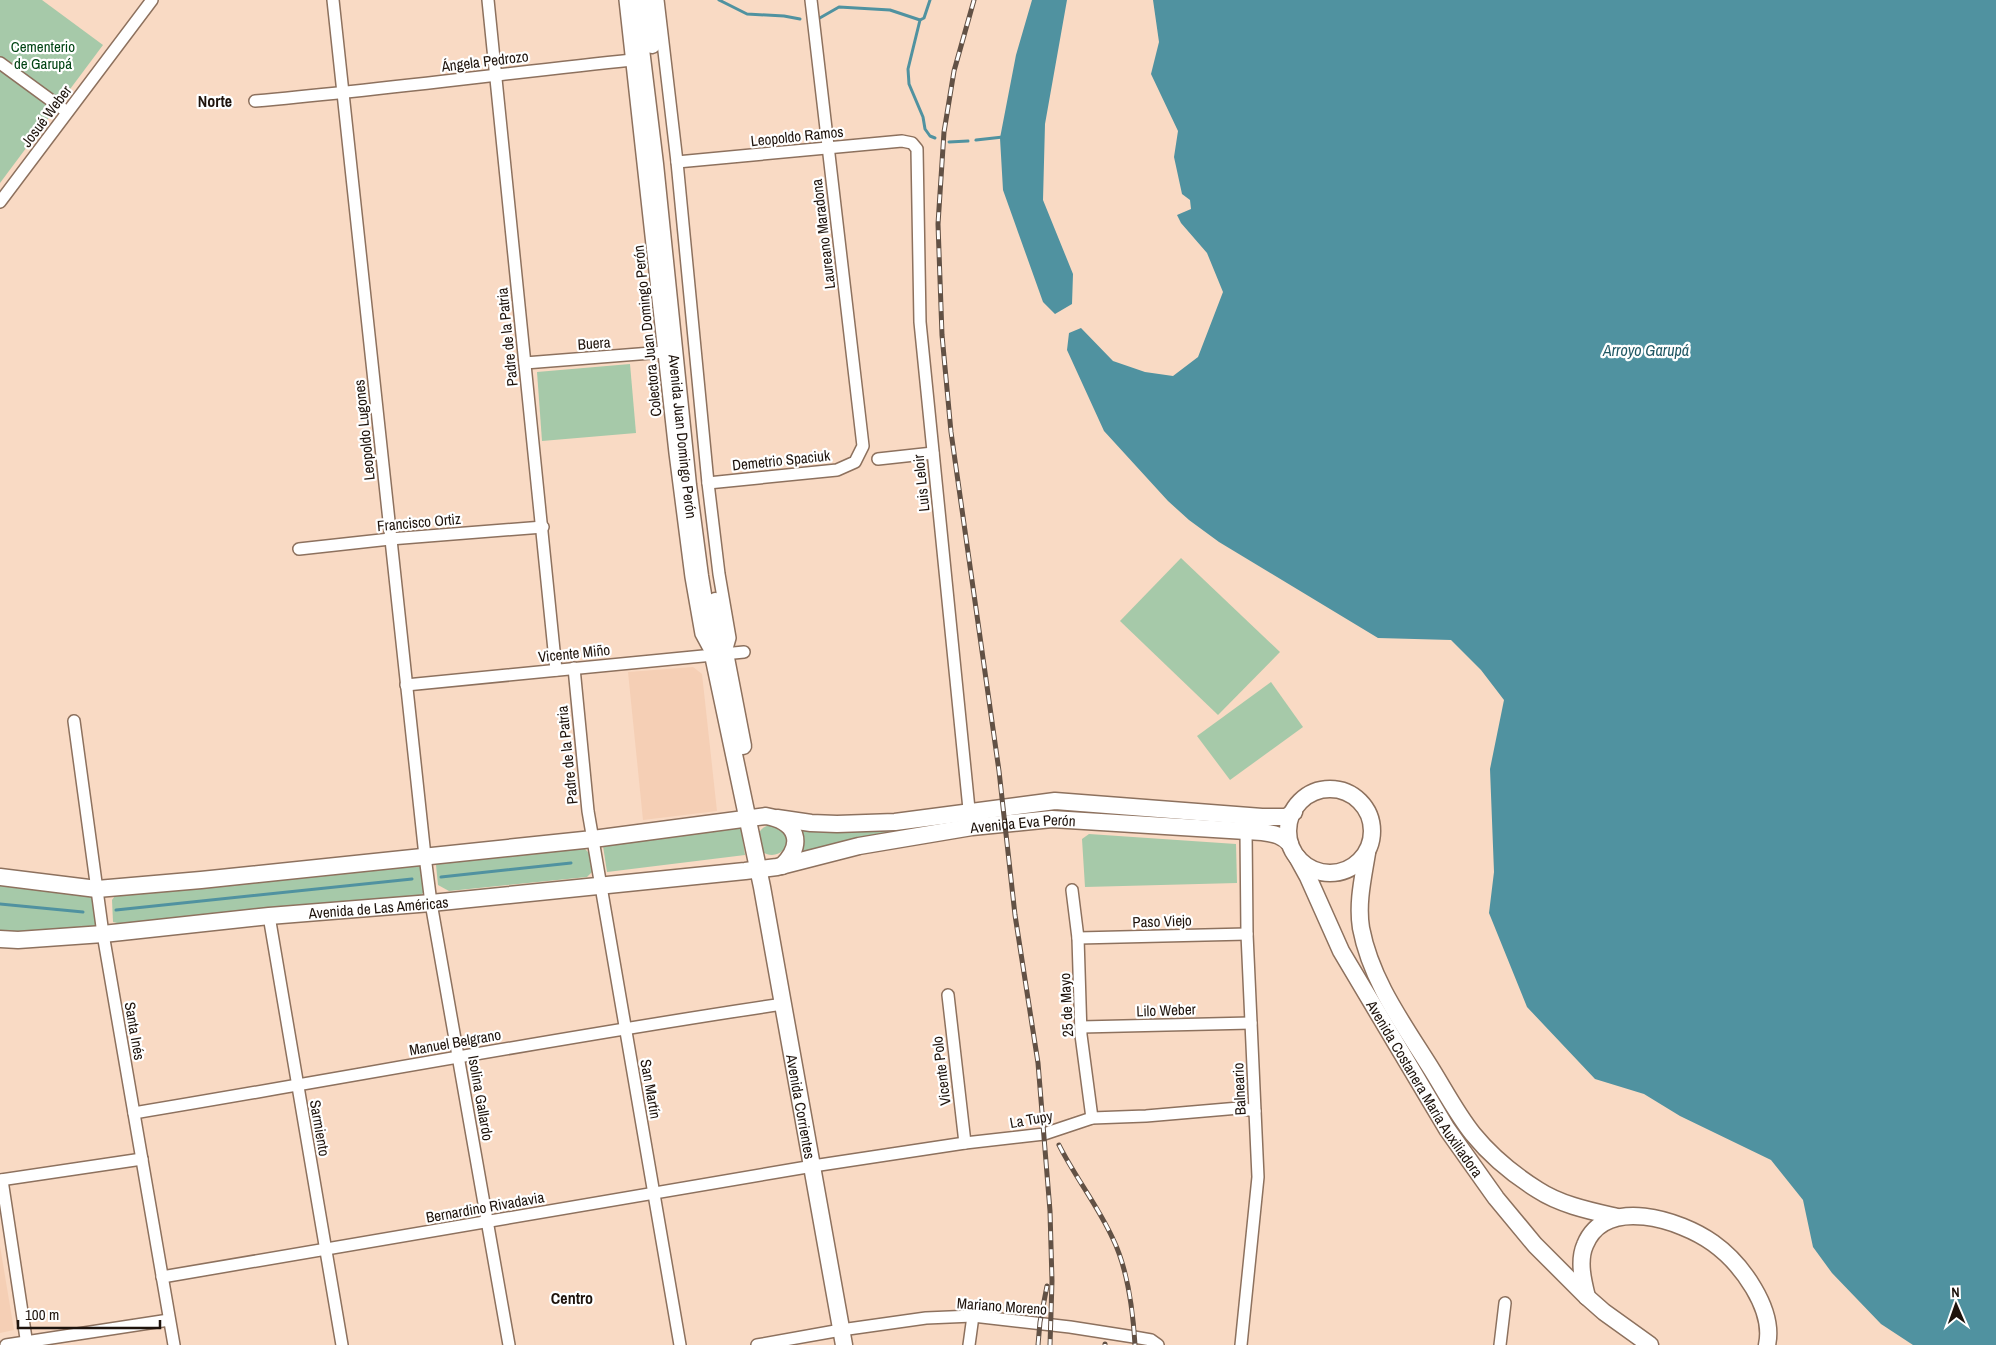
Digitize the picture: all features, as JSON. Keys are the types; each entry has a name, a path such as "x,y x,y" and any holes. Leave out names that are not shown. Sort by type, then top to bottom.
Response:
{"main road":[{"name":"Avenida Juan Domingo Perón","path":"636,0 688,485 700,576 719,654 752,818 757,869"},
{"name":"Avenida Juan Domingo Perón","path":"647,0 680,296 698,484 719,654"},
{"path":"1327,790 1340,791 1353,796 1363,805 1370,816 1372,841 1367,853 1356,865 1338,873 1325,873 1309,868 1294,851 1288,831 1294,812 1304,799 1313,793 1327,790"},
{"name":"Avenida Eva Perón","path":"757,869 782,866 859,846 1055,801 1262,817 1286,817 1294,812"},
{"name":"Avenida Eva Perón","path":"752,818 766,816 811,823 837,824 1072,819 1246,831 1278,835 1294,851"},
{"path":"0,877 97,889 593,839 752,818"},
{"path":"778,818 793,832 796,839 792,855 782,866"},
{"name":"Avenida Costanera María Auxiliadora","path":"1294,851 1308,877 1341,951 1447,1129 1496,1198 1535,1245 1587,1297 1604,1312 1650,1345"},
{"name":"Avenida Costanera María Auxiliadora","path":"1367,853 1361,889 1360,913 1361,928 1370,960 1389,1001 1472,1133 1485,1148 1515,1174 1540,1192 1563,1202 1617,1217"},
{"name":"Avenida de Las Américas","path":"0,939 18,940 103,934 268,916 431,903 757,869"},
{"name":"Avenida Corrientes","path":"757,869 762,887 813,1166 842,1338"},
{"path":"1587,1297 1582,1266 1585,1245 1592,1233 1601,1225 1617,1217 1642,1216 1669,1221 1690,1229 1715,1244 1743,1272 1761,1303 1768,1324 1782,1345"},
{"path":"1767,1345 1768,1324"}],"street":[{"name":"Josué Weber","path":"0,202 152,0"},
{"name":"Leopoldo Lugones","path":"333,0 425,856"},
{"name":"Padre de la Patria","path":"488,0 543,527 556,670"},
{"name":"Colectora Juan Domingo Perón","path":"625,0 690,577 701,634 719,654"},
{"path":"658,0 677,162 708,483 719,574 730,638 719,654"},
{"name":"Laureano Maradona","path":"811,0 863,446 855,462"},
{"name":"Ángela Pedrozo","path":"255,101 343,94 496,74 632,60"},
{"path":"0,62 67,112"},
{"name":"Leopoldo Ramos","path":"677,162 902,141 912,143 916,149"},
{"name":"Luis Leloir","path":"916,149 920,322 970,820"},
{"name":"Buera","path":"525,363 664,352"},
{"path":"878,459 933,453"},
{"name":"Demetrio Spaciuk","path":"708,483 837,470 855,462"},
{"name":"Francisco Ortiz","path":"299,549 390,539 543,527"},
{"name":"Vicente Miño","path":"406,685 744,652"},
{"name":"Padre de la Patria","path":"574,668 588,811 593,839"},
{"name":"Santa Inés","path":"74,721 103,934 174,1345"},
{"name":"Balneario","path":"1241,1345 1258,1177 1247,934 1246,831"},
{"name":"San Martín","path":"593,839 680,1345"},
{"name":"Isolina Gallardo","path":"425,856 431,903 509,1345"},
{"name":"25 de Mayo","path":"1072,890 1078,938 1081,1027 1092,1118"},
{"name":"Sarmiento","path":"268,916 342,1345"},
{"name":"Paso Viejo","path":"1078,938 1247,934"},
{"name":"Vicente Polo","path":"948,995 965,1143"},
{"name":"Manuel Belgrano","path":"134,1113 298,1086 458,1056 782,1004"},
{"name":"Lilo Weber","path":"1081,1027 1251,1023"},
{"name":"La Tupy","path":"813,1166 965,1143 1044,1134 1092,1118 1146,1116 1239,1108 1255,1111"},
{"path":"27,1343 1,1180 142,1158"},
{"name":"Bernardino Rivadavia","path":"162,1277 813,1166"},
{"path":"1500,1345 1505,1303"},
{"path":"969,1345 973,1316"},
{"name":"Mariano Moreno","path":"757,1345 842,1338 926,1318 973,1316 1125,1335 1151,1340 1158,1345"},
{"path":"6,1345 169,1320"}],"shaded area":[{"path":"693,667 702,674 717,811 643,820 628,672"},
{"path":"0,1246 14,1330 0,1333"}],"green space":[{"name":"Cementerio de Garupá","path":"0,0 42,0 103,45 0,183"},
{"path":"630,364 636,433 542,441 537,372"},
{"path":"1181,558 1280,652 1218,715 1120,621"},
{"path":"1271,682 1303,727 1230,780 1197,736"},
{"path":"944,821 945,827 798,852 795,826"},
{"path":"772,825 778,826 786,834 786,846 778,854 772,855 766,854 758,846 757,840 758,834 766,826"},
{"path":"741,826 745,855 607,872 603,846"},
{"path":"1089,834 1236,844 1237,883 1085,887 1082,839"},
{"path":"583,847 589,853 592,872 587,877 449,891 438,885 436,865 442,859"},
{"path":"413,864 424,868 428,888 420,896 125,925 113,922 112,900 117,893"},
{"path":"0,885 88,893 95,899 97,923 92,929 7,935 0,931"}],"water":[{"path":"1032,0 1067,0 1045,124 1043,200 1073,274 1072,304 1055,314 1043,302 1003,190 1000,138 1016,55"},
{"name":"Arroyo Garupá","path":"1153,0 1996,0 1996,1345 1913,1345 1881,1324 1832,1273 1813,1247 1803,1200 1771,1160 1680,1116 1644,1094 1595,1079 1527,1007 1489,913 1494,872 1490,769 1504,700 1481,670 1451,640 1378,638 1219,542 1189,520 1168,501 1104,431 1067,350 1069,333 1081,328 1113,361 1145,372 1173,376 1198,357 1223,292 1207,253 1181,223 1177,215 1191,209 1190,200 1182,194 1174,157 1178,131 1151,74 1159,42"}],"waterway":[{"path":"719,0 747,14 800,19"},
{"path":"920,20 924,18 930,0"},
{"path":"818,19 839,7 890,10 920,20 908,69 909,84 923,117 925,129 930,136 935,138"},
{"path":"976,140 1003,137"},
{"path":"949,142 968,141"},
{"path":"441,877 571,863"},
{"path":"116,910 412,879"},
{"path":"0,904 83,912"}],"railway":[{"path":"974,0 954,71 944,132 938,224 942,335 951,432 999,771 1015,915 1038,1063 1050,1211 1052,1281 1050,1345"},
{"path":"1059,1145 1100,1215 1118,1251 1129,1291 1135,1345"},
{"path":"1038,1345 1047,1286"}],"district":[{"name":"Norte","path":"215,101"},
{"name":"Centro","path":"572,1298"}]}
